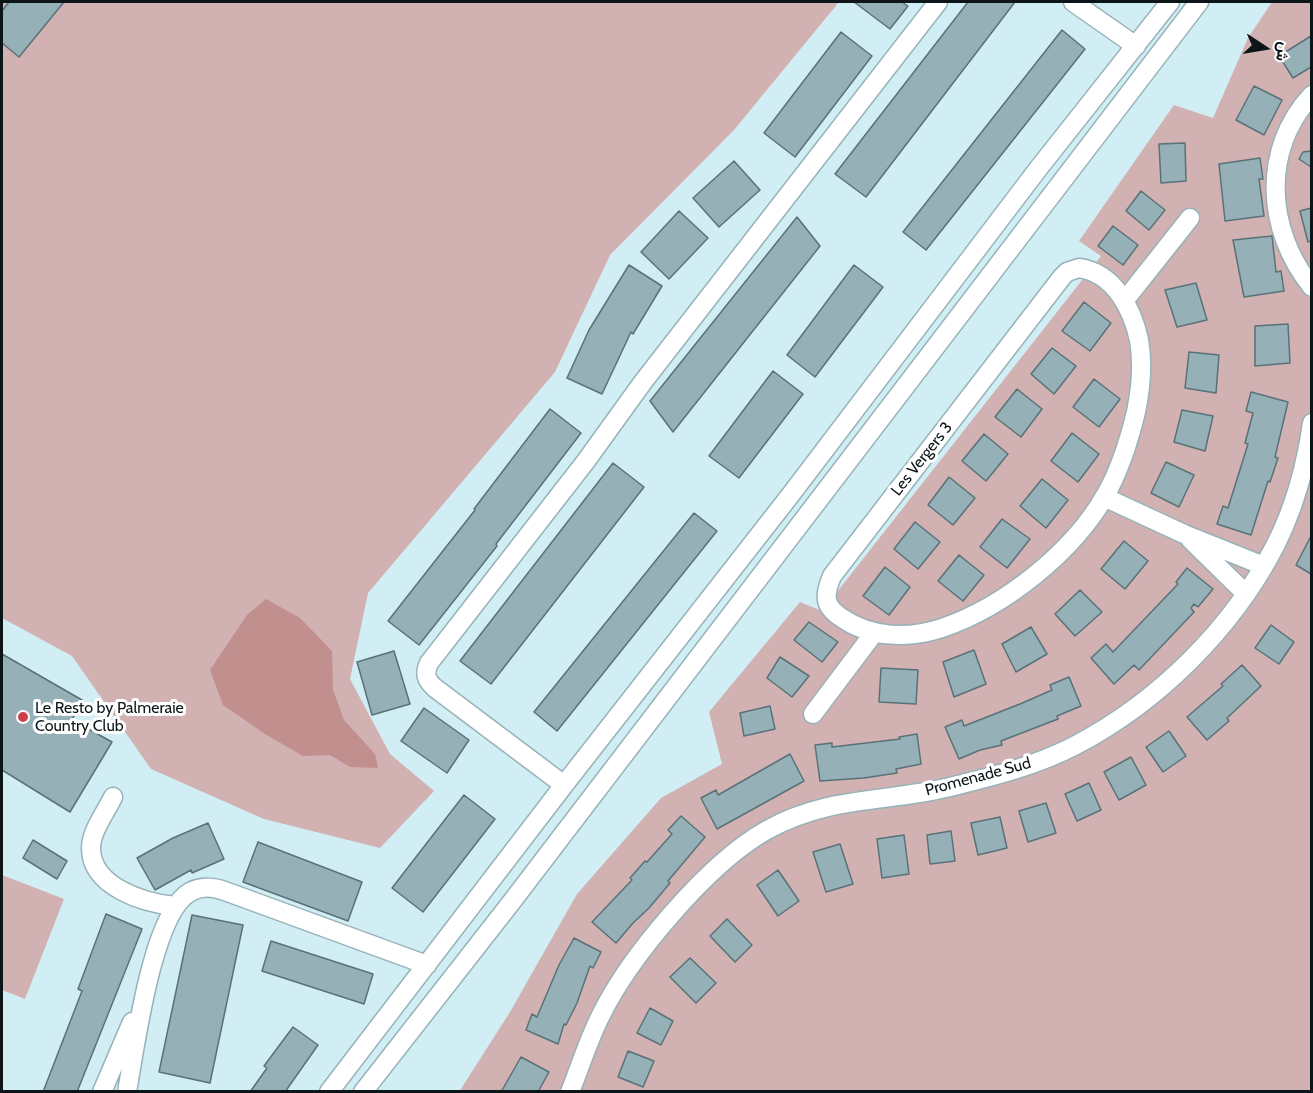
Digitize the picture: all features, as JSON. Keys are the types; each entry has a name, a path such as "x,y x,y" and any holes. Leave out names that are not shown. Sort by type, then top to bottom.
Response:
{"street":[{"path":"564,785 435,688 425,675 429,663 586,461 643,382 938,2"},
{"path":"1073,2 1136,46"},
{"path":"329,1092 564,785 792,494 1038,169 1170,2"},
{"path":"363,1092 510,904 1199,2"},
{"path":"1154,22 1173,36"},
{"path":"1311,95 1297,113 1282,142 1275,194 1279,223 1286,242 1299,271 1311,287"},
{"path":"1125,300 1190,218"},
{"name":"Les Vergers 3","path":"1073,269 1091,270 1125,300 1133,318 1139,342 1141,358 1138,400 1125,451 1104,497 1080,530 1034,576 991,606 942,628 900,635 874,633 853,626 831,608 826,597 832,576 1062,277 1073,269"},
{"name":"Promenade Sud","path":"570,1092 599,1019 640,953 701,884 749,841 792,817 816,808 950,788 1024,766 1076,745 1154,693 1212,637 1246,594 1264,566 1280,536 1292,504 1304,463 1311,423"},
{"path":"1104,497 1184,534 1264,566"},
{"path":"1184,534 1246,594"},
{"path":"813,714 874,633"},
{"path":"113,797 93,838 93,859 99,873 111,884 141,899 175,906"},
{"path":"127,1092 146,990 166,923 175,906 193,890 213,888 428,965"},
{"path":"102,1092 146,990"}],"shaded area":[{"path":"2,2 839,2 734,130 610,255 555,372 368,593 350,679 390,754 434,791 380,848 264,819 151,769 72,656 2,618"},
{"path":"1272,2 1311,2 1311,1091 459,1092 510,1012 577,894 661,798 722,764 709,712 800,602 822,611 1101,256 1079,241 1174,105 1213,118 1248,38"},
{"path":"266,599 300,618 332,651 333,690 344,720 375,754 378,768 350,767 330,755 303,756 265,734 223,705 210,670 247,615"},
{"path":"2,875 64,899 25,999 2,990"}],"building":[{"path":"9,2 64,2 19,57 2,43 2,11"},
{"path":"854,2 902,2 908,6 890,29"},
{"path":"968,2 1015,2 866,197 835,174"},
{"path":"1062,30 1085,49 926,250 903,232"},
{"path":"841,32 872,56 795,157 764,133"},
{"path":"1311,36 1311,67 1293,78 1279,56"},
{"path":"1254,86 1282,100 1264,135 1236,120"},
{"path":"1185,143 1186,181 1161,183 1159,144"},
{"path":"1311,151 1311,167 1299,159 1303,152"},
{"path":"1260,158 1263,179 1259,179 1264,216 1225,221 1219,164"},
{"path":"734,161 760,190 719,227 693,198"},
{"path":"1141,191 1165,210 1149,230 1126,211"},
{"path":"1311,208 1311,241 1308,242 1300,211"},
{"path":"679,211 708,238 669,279 641,252"},
{"path":"797,217 820,246 673,432 650,401"},
{"path":"1113,226 1138,245 1123,265 1098,246"},
{"path":"1272,236 1276,272 1281,271 1284,291 1244,297 1233,240"},
{"path":"629,265 662,286 633,334 631,332 602,394 567,378 589,330"},
{"path":"854,265 883,287 815,377 787,355"},
{"path":"1196,283 1207,320 1177,327 1165,290"},
{"path":"1084,302 1111,323 1090,351 1062,331"},
{"path":"1288,324 1290,363 1255,366 1255,326"},
{"path":"1052,348 1076,366 1054,394 1031,374"},
{"path":"1189,352 1219,355 1216,393 1185,388"},
{"path":"773,371 803,394 739,478 709,456"},
{"path":"1094,379 1120,399 1099,427 1073,407"},
{"path":"1017,389 1042,409 1021,437 995,417"},
{"path":"1251,392 1288,402 1275,457 1278,458 1270,482 1268,481 1251,535 1217,524 1223,506 1228,508 1248,444 1245,443 1253,413 1246,411"},
{"path":"550,409 581,433 496,544 497,546 419,645 388,621"},
{"path":"1182,410 1213,416 1205,451 1174,442"},
{"path":"1072,433 1099,454 1078,482 1051,461"},
{"path":"984,434 1008,454 986,481 962,461"},
{"path":"1166,462 1194,475 1179,507 1151,493"},
{"path":"613,463 644,487 491,684 460,661"},
{"path":"949,477 975,498 953,525 928,505"},
{"path":"1042,479 1068,500 1046,528 1020,506"},
{"path":"694,513 717,531 557,731 534,712"},
{"path":"1002,519 1030,539 1007,568 980,547"},
{"path":"915,522 940,542 918,569 894,549"},
{"path":"1311,536 1311,574 1296,565"},
{"path":"1124,541 1148,561 1125,589 1101,569"},
{"path":"959,555 984,575 963,601 938,581"},
{"path":"885,567 910,587 889,615 863,596"},
{"path":"1187,568 1213,589 1198,607 1194,604 1191,608 1194,612 1139,670 1134,665 1114,684 1091,658 1106,644 1113,652 1178,584 1176,582"},
{"path":"1080,590 1102,612 1075,636 1055,614"},
{"path":"809,622 838,642 822,662 794,640"},
{"path":"1271,625 1294,642 1279,664 1255,648"},
{"path":"1031,627 1047,654 1016,672 1002,644"},
{"path":"974,650 986,684 954,697 943,662"},
{"path":"394,651 410,704 372,715 357,662"},
{"path":"2,654 82,700 72,720 112,742 70,812 2,770"},
{"path":"780,657 809,676 792,697 767,678"},
{"path":"1242,665 1261,686 1227,718 1229,721 1207,740 1187,717 1223,686 1221,684"},
{"path":"881,668 918,670 916,704 879,702"},
{"path":"1069,677 1081,706 1057,716 1058,719 1001,741 1002,745 980,750 959,759 945,727 962,720 964,726 1020,704 1052,690 1050,685"},
{"path":"770,706 775,729 744,736 740,713"},
{"path":"424,708 469,740 447,773 401,741"},
{"path":"1169,731 1186,756 1163,772 1146,747"},
{"path":"917,734 921,764 896,769 897,773 820,781 815,745 832,743 832,747 900,739 899,737"},
{"path":"790,754 804,781 717,829 701,798 716,790 718,795"},
{"path":"1131,757 1146,785 1119,800 1104,772"},
{"path":"1089,783 1101,810 1077,821 1065,794"},
{"path":"464,795 495,819 423,912 392,888"},
{"path":"1046,803 1056,833 1028,842 1019,811"},
{"path":"681,816 705,837 668,881 670,883 616,943 592,922 632,880 630,878 645,861 647,862 672,834 668,830"},
{"path":"1000,817 1007,848 978,855 971,823"},
{"path":"208,823 224,859 192,873 191,870 155,890 137,858 173,838"},
{"path":"951,831 955,861 930,864 927,835"},
{"path":"904,835 909,874 882,878 877,839"},
{"path":"33,840 67,861 57,879 23,858"},
{"path":"258,842 362,882 348,921 243,882"},
{"path":"840,844 853,884 826,892 813,852"},
{"path":"778,870 799,901 778,916 757,885"},
{"path":"106,914 142,929 77,1092 43,1092 82,991 78,989"},
{"path":"192,915 243,925 210,1083 159,1072"},
{"path":"727,919 752,945 735,962 710,936"},
{"path":"574,938 601,952 593,968 590,966 577,1003 566,1025 564,1024 558,1044 526,1030 532,1014 537,1017 559,965"},
{"path":"271,941 373,974 364,1004 262,971"},
{"path":"690,958 716,983 696,1003 670,977"},
{"path":"650,1008 673,1021 661,1045 637,1033"},
{"path":"293,1027 318,1045 285,1092 250,1092 267,1068 264,1066"},
{"path":"628,1051 654,1061 643,1087 618,1077"},
{"path":"521,1057 549,1072 538,1092 501,1092"}],"place":[{"name":"Le Resto by Palmeraie Country Club","path":"23,717"}]}
